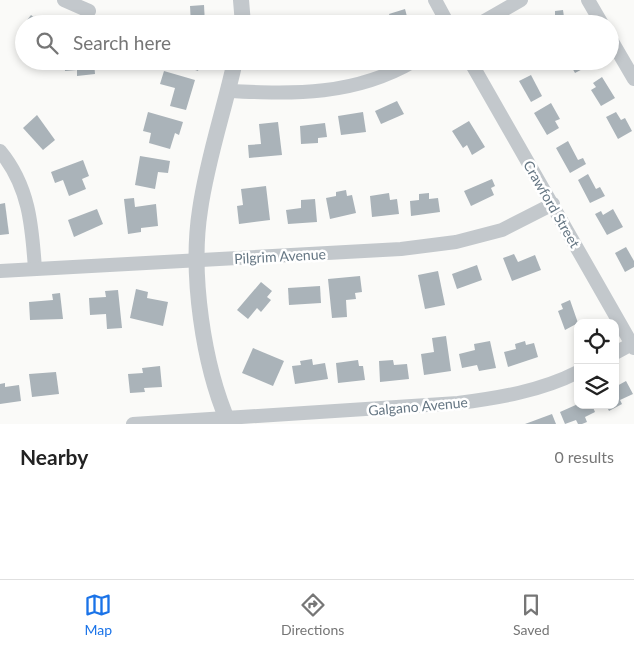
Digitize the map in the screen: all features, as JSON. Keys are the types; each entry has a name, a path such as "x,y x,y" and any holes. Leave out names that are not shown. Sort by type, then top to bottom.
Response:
{"street":[{"path":"64,0 89,12"},
{"path":"241,0 242,15"},
{"path":"435,0 443,15"},
{"path":"494,15 520,0"},
{"path":"588,0 597,15"},
{"path":"619,54 634,80"},
{"path":"228,422 216,387 200,324 198,260 199,212 233,70"},
{"path":"228,91 289,94 354,86 399,70"},
{"name":"Crawford Street","path":"475,70 633,346"},
{"path":"0,151 22,184 31,216 35,269"},
{"name":"Pilgrim Avenue","path":"0,270 401,249 456,242 502,230 553,204"},
{"path":"619,351 633,346"},
{"name":"Galgano Avenue","path":"133,424 228,422 458,404 505,397 574,374"}],"building":[{"path":"204,5 205,15 190,15 190,6"},
{"path":"405,9 407,15 389,15"},
{"path":"563,10 564,15 555,15 555,11"},
{"path":"77,70 95,70 95,74 77,76"},
{"path":"164,71 195,80 186,110 170,106 175,88 160,84"},
{"path":"531,75 542,96 531,102 519,81"},
{"path":"602,77 615,98 601,106 591,90 596,87 593,83"},
{"path":"397,101 404,114 381,124 375,111"},
{"path":"551,103 560,119 555,121 559,128 547,135 534,113"},
{"path":"148,112 183,122 179,135 175,133 170,149 149,143 151,133 143,131"},
{"path":"363,112 366,132 341,135 338,116"},
{"path":"616,112 621,120 625,118 632,131 618,139 606,117"},
{"path":"37,115 55,140 43,150 23,128"},
{"path":"469,121 485,147 472,155 467,145 463,148 452,131"},
{"path":"278,122 282,155 249,158 248,145 261,144 259,124"},
{"path":"325,123 327,137 318,138 318,143 301,144 300,126"},
{"path":"568,141 578,160 583,158 586,164 570,173 556,148"},
{"path":"140,156 170,161 168,173 158,172 155,189 135,185"},
{"path":"83,160 89,176 82,179 86,189 69,196 63,180 55,183 51,172"},
{"path":"588,174 596,189 600,187 605,196 590,203 578,180"},
{"path":"492,179 495,186 491,188 494,195 471,206 464,191"},
{"path":"266,186 270,220 239,224 237,206 243,205 241,189"},
{"path":"346,190 347,196 352,195 356,213 330,219 326,198 336,196 336,192"},
{"path":"389,193 390,200 397,199 399,214 372,217 370,196"},
{"path":"429,193 429,199 438,198 440,212 411,216 410,201 419,200 419,194"},
{"path":"134,198 135,207 156,204 158,226 141,228 141,232 128,234 124,199"},
{"path":"315,199 317,222 288,224 286,210 301,208 301,200"},
{"path":"5,203 9,234 0,235 0,204"},
{"path":"97,209 103,224 74,237 68,220"},
{"path":"613,209 623,227 607,235 595,214 601,211 603,215"},
{"path":"626,247 634,261 634,267 625,272 615,253"},
{"path":"514,254 518,262 535,255 541,270 512,281 503,258"},
{"path":"477,265 482,280 457,289 452,274"},
{"path":"438,271 445,305 425,309 418,275"},
{"path":"360,276 362,292 355,293 356,299 346,300 347,317 332,318 328,279"},
{"path":"261,282 272,291 267,297 271,300 261,312 257,308 248,319 237,310"},
{"path":"320,286 321,303 289,305 288,288"},
{"path":"136,289 148,292 147,298 168,302 163,326 130,318"},
{"path":"118,290 122,328 107,329 106,314 90,315 89,298 106,297 105,291"},
{"path":"60,293 63,319 30,320 29,302 53,300 52,294"},
{"path":"570,300 577,319 574,319 574,325 565,330 558,311 563,309 561,304"},
{"path":"446,336 451,371 424,375 421,354 434,352 432,338"},
{"path":"490,341 496,368 479,371 477,365 462,368 459,354 475,350 474,344"},
{"path":"525,341 526,345 534,343 538,357 508,367 504,352 516,349 515,344"},
{"path":"253,348 284,361 273,386 242,373"},
{"path":"312,359 313,365 325,363 328,379 295,384 292,366 301,365 300,361"},
{"path":"358,360 359,366 363,366 365,380 338,383 336,363"},
{"path":"393,360 394,365 407,364 409,379 380,382 379,361"},
{"path":"160,366 162,387 144,388 145,392 130,393 128,374 143,373 142,368"},
{"path":"56,372 59,394 32,397 29,374"},
{"path":"626,381 633,394 620,400 622,404 619,406 619,385"},
{"path":"5,383 5,387 19,385 21,401 0,404 0,384"},
{"path":"574,406 574,409 594,409 595,412 585,417 587,422 582,424 578,424 576,420 565,424 560,412"},
{"path":"552,414 556,424 525,424"}]}
